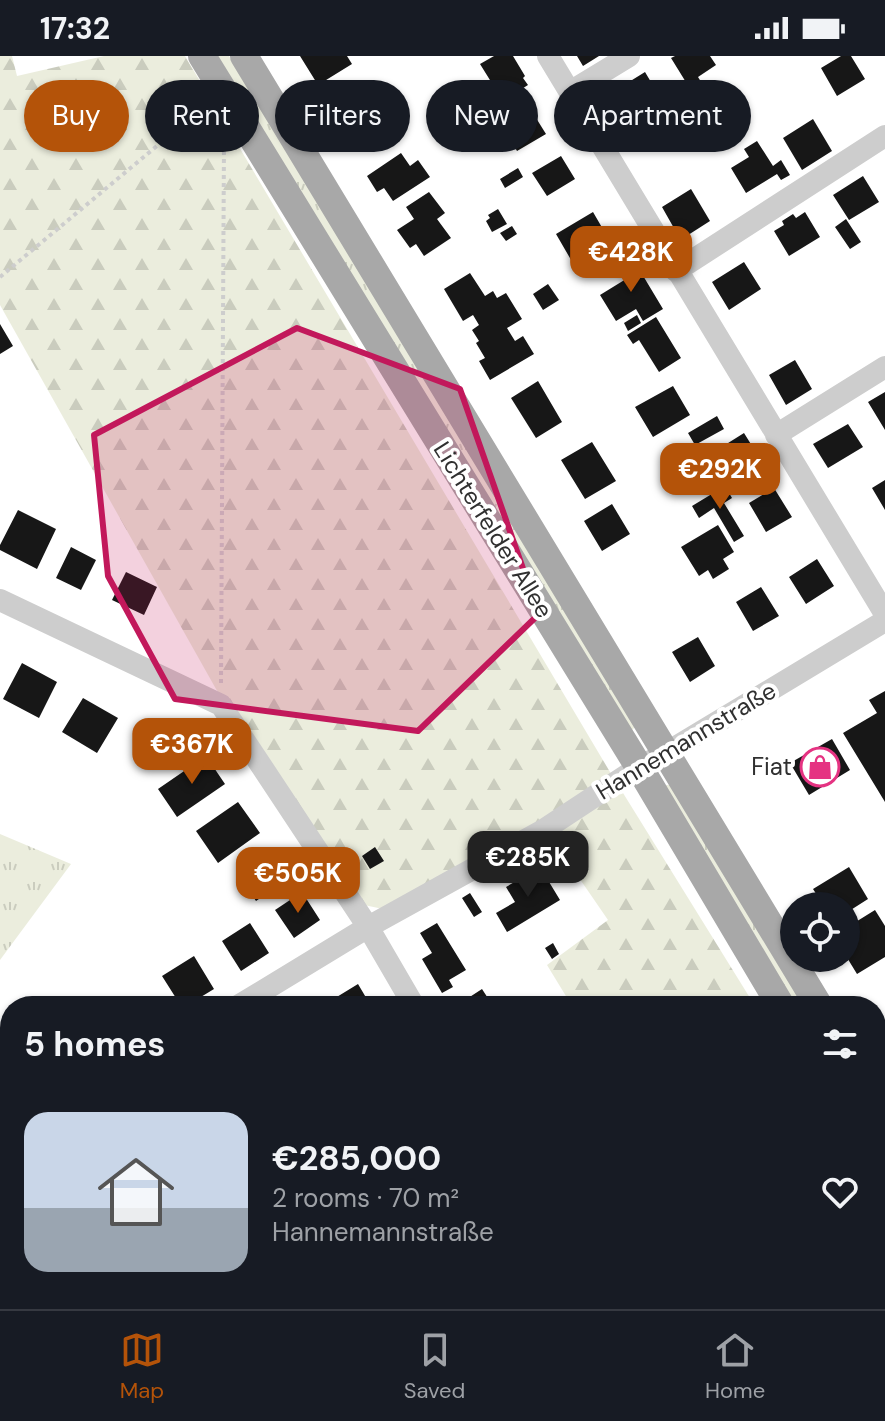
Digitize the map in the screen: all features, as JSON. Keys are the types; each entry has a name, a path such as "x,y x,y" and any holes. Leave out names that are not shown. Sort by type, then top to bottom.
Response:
{"main road":[{"name":"Lichterfelder Allee","path":"202,56 217,80"},
{"name":"Lichterfelder Allee","path":"244,56 813,996"},
{"name":"Lichterfelder Allee","path":"259,148 639,767 775,996"}],"street":[{"path":"548,56 563,80"},
{"path":"590,80 629,56"},
{"path":"676,271 885,136"},
{"path":"606,152 885,614"},
{"path":"776,435 885,367"},
{"path":"0,600 221,705 368,927 408,996"},
{"name":"Hannemannstraße","path":"254,996 368,927 545,829 639,767 885,621"}],"path":[{"path":"0,277 150,152"},
{"path":"221,705 224,152"}],"highlighted area":[{"path":"297,328 460,389 539,614 418,731 175,699 108,576 94,435"}],"green space":[{"path":"0,56 12,56 17,76 104,56 185,56 199,80 145,80 145,152 242,152 610,772 749,996 566,996 547,965 608,920 540,821 383,909 364,905 216,689 0,305"},
{"path":"212,56 229,56 244,80 227,80"},
{"path":"259,105 275,132 275,152 287,152 634,724 631,731 259,132"},
{"path":"666,785 670,785 780,965 780,972 784,972 799,996 786,996"},
{"path":"0,834 71,864 0,960"}],"building":[{"path":"300,56 347,56 352,64 326,80 315,80"},
{"path":"494,56 513,56 524,80 490,80 480,64"},
{"path":"577,56 599,56 583,66"},
{"path":"710,56 716,65 698,77 700,80 685,80 671,58"},
{"path":"841,56 851,56 865,79 837,96 821,68"},
{"path":"645,72 650,80 632,80"},
{"path":"813,119 832,151 802,170 783,138"},
{"path":"538,121 546,134 538,139"},
{"path":"757,141 773,166 781,160 790,175 781,180 777,174 746,193 731,168 749,157 746,152 751,152 751,145"},
{"path":"401,153 410,166 418,160 430,177 393,201 384,188 377,192 367,176"},
{"path":"561,156 575,179 547,196 532,173"},
{"path":"518,168 523,177 505,188 500,179"},
{"path":"863,176 879,202 849,220 833,195"},
{"path":"691,189 710,221 685,237 679,227 675,230 662,207"},
{"path":"429,192 445,213 437,219 451,238 424,256 416,244 410,248 397,230 414,219 406,207"},
{"path":"498,209 507,224 492,232 486,221 490,218 488,215"},
{"path":"593,212 611,243 574,265 556,234"},
{"path":"805,212 820,237 789,256 774,231 793,214 796,218"},
{"path":"846,219 861,242 850,249 835,227"},
{"path":"512,226 517,234 506,241 500,233"},
{"path":"630,254 663,309 643,321 636,309 616,321 600,295 626,279 617,263"},
{"path":"744,262 761,289 729,310 712,282"},
{"path":"470,273 485,296 493,291 497,298 506,293 522,319 507,328 515,341 523,336 534,354 490,380 479,361 485,358 472,330 479,325 473,315 463,321 444,289"},
{"path":"548,284 559,300 543,310 533,294"},
{"path":"637,315 641,323 628,331 624,323"},
{"path":"656,317 681,358 659,372 639,340 633,344 627,335"},
{"path":"0,324 13,346 0,354"},
{"path":"795,360 812,389 786,405 769,375"},
{"path":"538,381 562,422 536,438 511,398"},
{"path":"673,386 690,415 653,437 635,407"},
{"path":"885,392 885,430 868,402"},
{"path":"717,416 724,429 695,445 688,433"},
{"path":"848,424 863,447 828,468 813,444"},
{"path":"744,433 762,462 734,479 717,450"},
{"path":"592,442 616,481 585,499 561,460"},
{"path":"885,480 885,510 872,488"},
{"path":"725,486 732,498 724,503 744,536 734,542 714,508 699,518 692,506"},
{"path":"774,488 792,517 766,532 749,503"},
{"path":"612,504 630,534 602,551 584,521"},
{"path":"18,510 56,529 37,569 0,550"},
{"path":"718,525 734,552 723,559 729,569 713,579 708,570 699,576 681,547"},
{"path":"71,547 96,560 81,590 56,578"},
{"path":"817,559 834,586 806,604 789,577"},
{"path":"126,572 157,587 144,615 112,600"},
{"path":"761,587 779,616 753,631 736,602"},
{"path":"698,637 715,666 690,682 672,652"},
{"path":"22,663 57,682 39,718 3,699"},
{"path":"885,691 885,802 843,733 877,713 869,700"},
{"path":"83,698 118,718 97,753 62,732"},
{"name":"Fiat","path":"832,739 850,770 809,795 790,763"},
{"path":"206,756 225,784 177,817 158,789"},
{"path":"238,802 260,833 218,863 196,831"},
{"path":"375,847 384,861 370,869 362,856"},
{"path":"272,850 291,877 256,901 238,874"},
{"path":"540,867 560,900 507,932 496,913 515,902 506,887"},
{"path":"849,867 868,899 860,904 860,892 815,892 813,889"},
{"path":"302,892 320,920 294,938 275,910"},
{"path":"470,893 482,912 474,917 462,898"},
{"path":"875,910 885,926 885,957 857,974 860,972 860,919"},
{"path":"250,923 269,953 241,971 222,941"},
{"path":"437,923 466,970 449,980 453,987 442,993 422,959 432,953 420,933"},
{"path":"553,943 559,954 552,959 545,948"},
{"path":"194,956 214,989 202,996 175,996 162,976"},
{"path":"358,984 365,996 338,996"},
{"path":"482,989 487,996 471,996"}],"place":[{"name":"Fiat","path":"820,767"}]}
